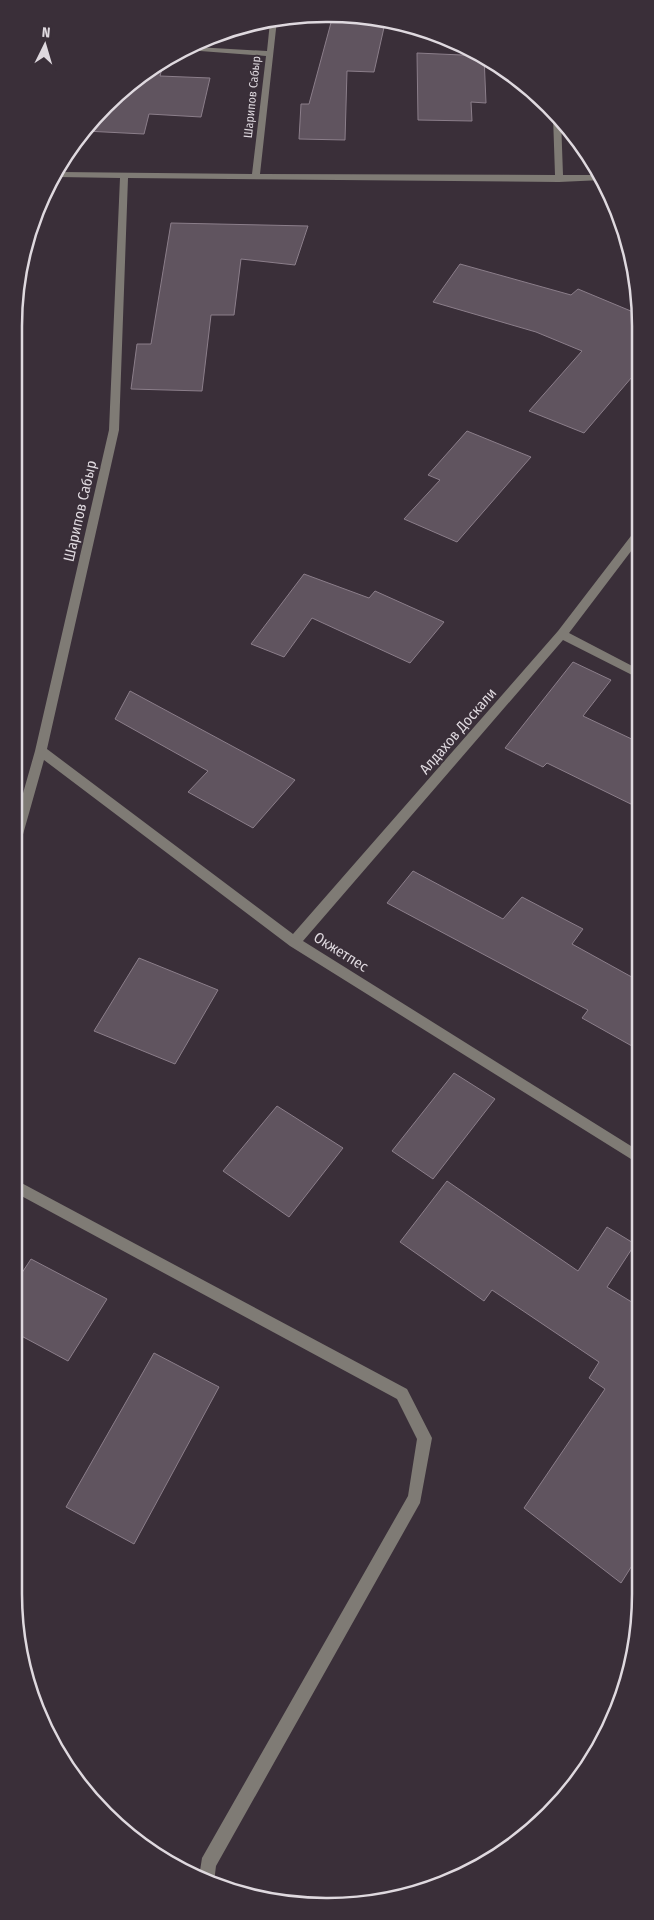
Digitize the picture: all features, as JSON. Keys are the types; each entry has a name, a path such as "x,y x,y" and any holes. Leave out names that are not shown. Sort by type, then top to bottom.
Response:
{"street":[{"name":"Шарипов Сабыр","path":"256,176 273,27"},
{"path":"202,50 270,54"},
{"path":"557,128 559,179"},
{"path":"63,175 593,178"},
{"name":"Шарипов Сабыр","path":"22,817 41,751 114,430 124,175"},
{"name":"Алдахов Доскали","path":"294,942 562,634 632,543"},
{"path":"562,634 632,671"},
{"name":"Окжетпес","path":"41,751 294,942 632,1154"},
{"path":"22,1189 402,1394 425,1438 416,1498 208,1864 207,1873"}],"building":[{"path":"331,22 384,28 374,72 347,71 345,140 299,139 301,104 309,104"},
{"path":"417,53 464,55 484,67 486,103 471,102 472,121 418,120"},
{"path":"161,72 160,76 210,78 201,117 149,114 144,134 94,131 126,98"},
{"path":"171,223 308,226 295,265 241,259 234,315 211,315 202,391 131,389 137,344 151,344"},
{"path":"460,264 571,295 578,289 631,311 632,377 584,433 529,411 582,351 536,332 433,302"},
{"path":"467,431 531,457 457,542 404,519 440,480 428,475"},
{"path":"304,574 369,598 375,591 444,622 410,663 312,618 284,657 251,644"},
{"path":"573,662 611,680 583,716 632,739 632,805 547,763 543,767 505,748"},
{"path":"130,691 295,780 253,828 188,792 208,771 115,719"},
{"path":"413,871 503,919 522,897 583,929 572,944 632,977 632,1046 582,1018 588,1010 387,903"},
{"path":"139,958 218,990 175,1064 94,1031"},
{"path":"454,1073 495,1099 433,1179 392,1151"},
{"path":"277,1106 343,1148 289,1217 223,1171"},
{"path":"447,1181 578,1271 607,1227 632,1242 632,1249 607,1287 632,1302 632,1566 621,1583 524,1508 605,1389 589,1378 599,1362 492,1290 484,1301 400,1242"},
{"path":"31,1259 107,1299 68,1361 22,1336 22,1273"},
{"path":"154,1353 219,1387 134,1544 66,1507"}]}
